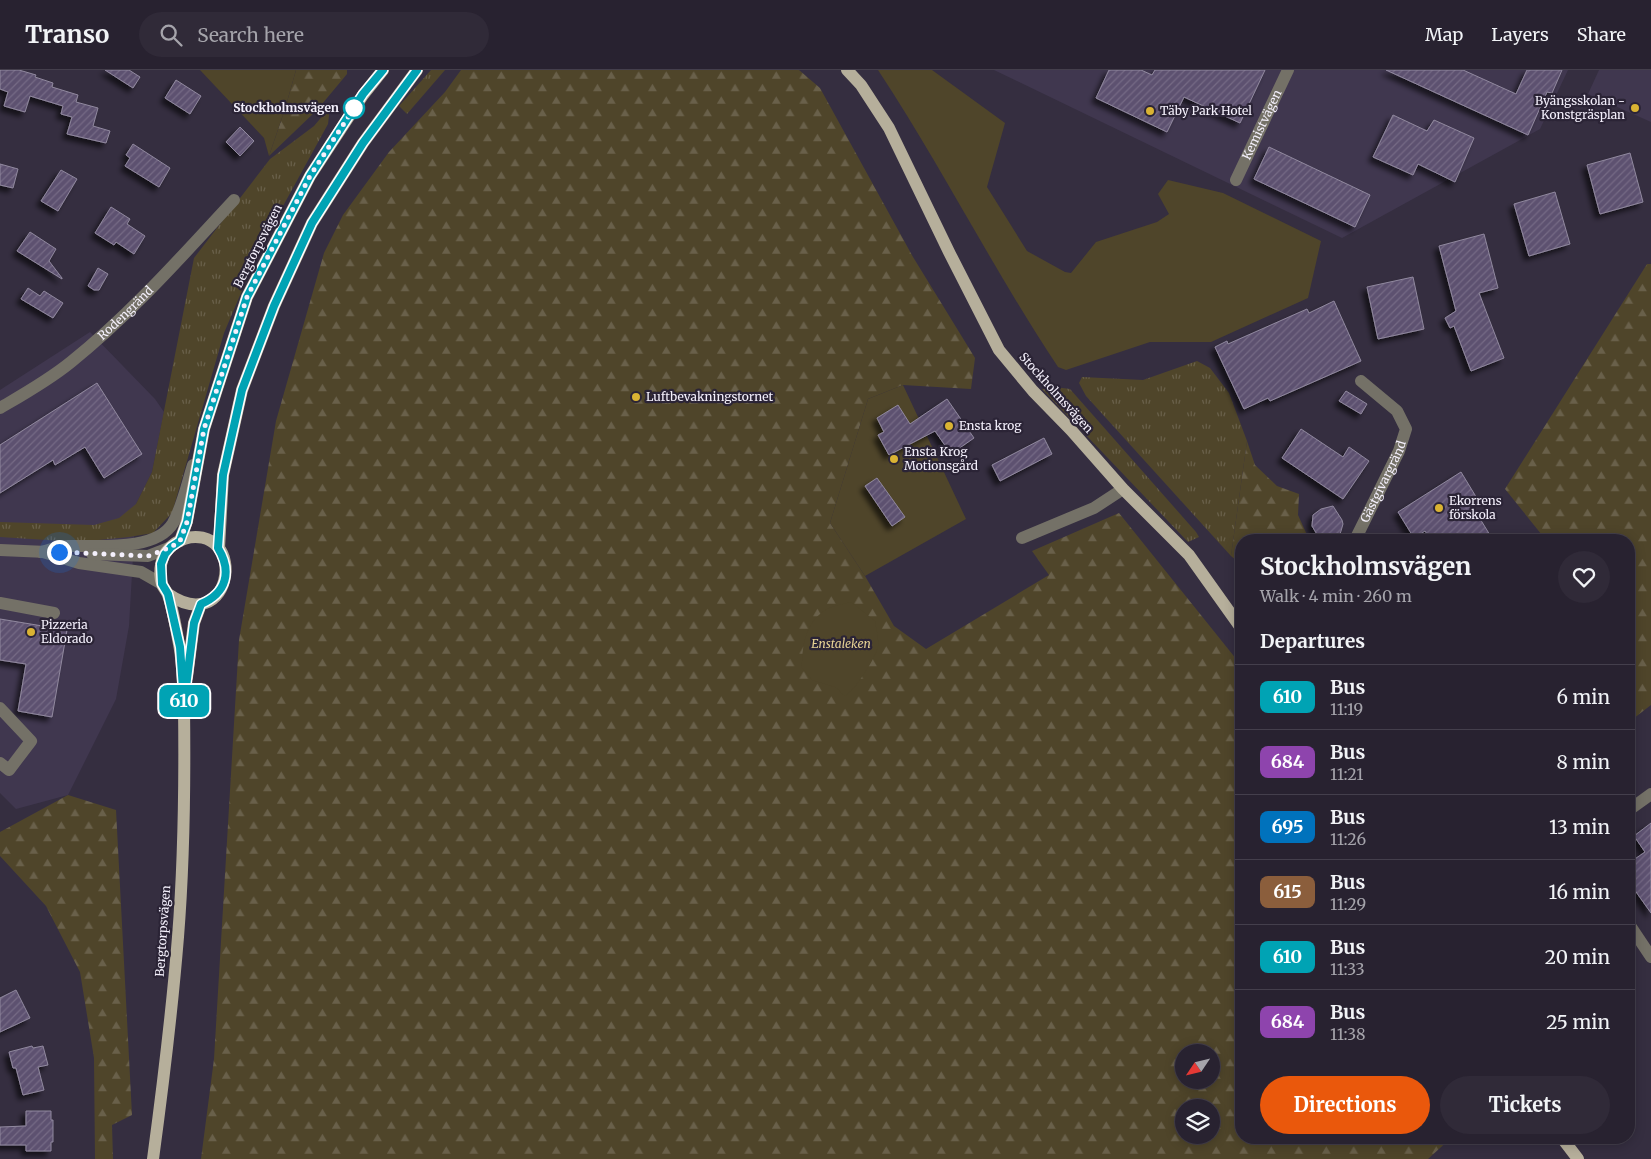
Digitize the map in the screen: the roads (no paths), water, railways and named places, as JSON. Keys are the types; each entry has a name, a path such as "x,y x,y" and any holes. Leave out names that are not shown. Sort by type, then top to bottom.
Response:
{"main road":[{"name":"Bergtorpsvägen","path":"153,1159 178,936 184,798 184,703 180,647 165,589 161,564 165,554 176,544 187,522 204,429 247,297 310,176 363,94 383,70"},
{"path":"218,548 223,475 240,400 274,306 312,223 363,143 417,70"},
{"name":"Stockholmsvägen","path":"847,70 861,85 889,128 999,350 1033,391 1124,489 1189,555 1235,620"},
{"path":"165,589 178,601 189,604 201,604 211,600 219,592 225,579 226,568 224,558 218,548 208,539 195,536 176,544"},
{"name":"Bergtorpsvägen","path":"184,703 194,623 201,604"},
{"path":"1567,1144 1578,1159"}],"street":[{"name":"Kemistvägen","path":"1236,180 1288,70"},
{"name":"Rodengränd","path":"0,408 27,393 70,363 148,292 234,200"},
{"name":"Gästgivargränd","path":"1358,534 1399,450 1406,429 1397,412 1361,381"},
{"path":"41,552 65,546 99,547 146,541 158,536 172,525 180,507 204,429"},
{"path":"1022,538 1094,508 1124,489"},
{"path":"0,550 148,556 176,544"},
{"path":"41,552 79,563 141,572 165,589"},
{"path":"0,604 54,614"},
{"path":"0,708 31,741 9,770 0,763"},
{"path":"1635,806 1651,794"},
{"path":"1635,933 1651,957"}],"place":[{"name":"Stockholmsvägen","path":"354,108"},
{"name":"Byängsskolan - Konstgräsplan","path":"1635,108"},
{"name":"Täby Park Hotel","path":"1150,111"},
{"name":"Luftbevakningstornet","path":"636,397"},
{"name":"Ensta krog","path":"949,426"},
{"name":"Ensta Krog Motionsgård","path":"894,459"},
{"name":"Ekorrens förskola","path":"1439,508"},
{"name":"Pizzeria Eldorado","path":"31,632"}],"park label":[{"name":"Enstaleken","path":"841,644"}]}
